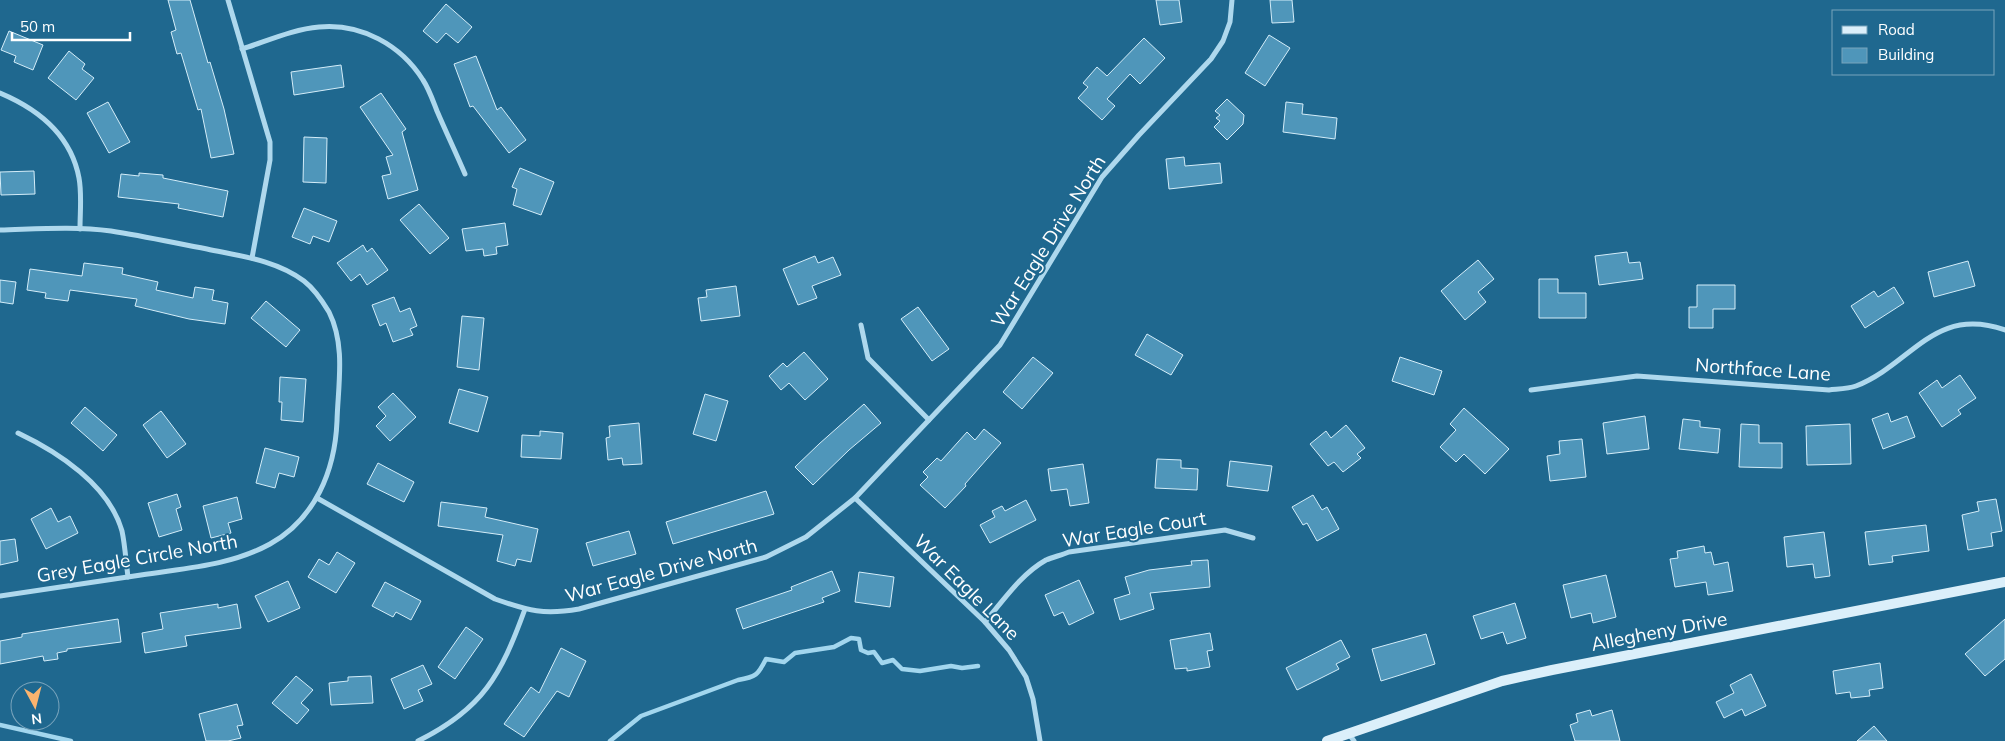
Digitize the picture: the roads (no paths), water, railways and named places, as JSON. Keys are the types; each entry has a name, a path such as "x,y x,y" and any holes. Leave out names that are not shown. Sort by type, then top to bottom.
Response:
{"street":[{"path":"228,0 270,142 270,160 252,258"},
{"name":"War Eagle Drive North","path":"317,498 495,599 525,609 561,613 766,557 806,538 855,498 1000,345 1102,177 1139,135 1212,59 1223,41 1230,22 1232,0"},
{"path":"242,49 318,27 335,26 358,30 378,38 395,49 411,64 424,81 465,174"},
{"path":"0,93 19,101 34,111 63,138 74,159 79,179 80,229"},
{"name":"Grey Eagle Circle North","path":"0,230 80,229 111,231 252,258 285,270 305,282 328,310 336,330 340,350 336,436 333,458 327,479 317,498 288,532 252,554 234,560 0,596"},
{"name":"Northface Lane","path":"1531,390 1637,376 1829,390 1842,389 1868,380 1938,332 1958,325 1975,323 2005,330"},
{"path":"861,325 868,358 929,420"},
{"path":"18,433 48,448 98,488 108,502 122,531 128,577"},
{"name":"War Eagle Lane","path":"855,498 985,622 1009,650 1026,677 1033,699 1040,741"},
{"name":"War Eagle Court","path":"985,622 1012,590 1032,571 1047,560 1069,552 1225,530 1253,538"},
{"name":"Allegheny Drive","path":"1327,741 1351,737 1502,681 2005,582"},
{"path":"418,741 448,725 467,711 484,694 510,650 525,609"}],"waterway":[{"path":"610,741 641,716 753,676 761,669 766,659 784,662 795,653 834,647 851,638 859,639 861,650 868,653 874,652 882,663 893,660 902,669 920,671 951,666 962,668 978,666"},
{"path":"0,725 71,741"}]}
